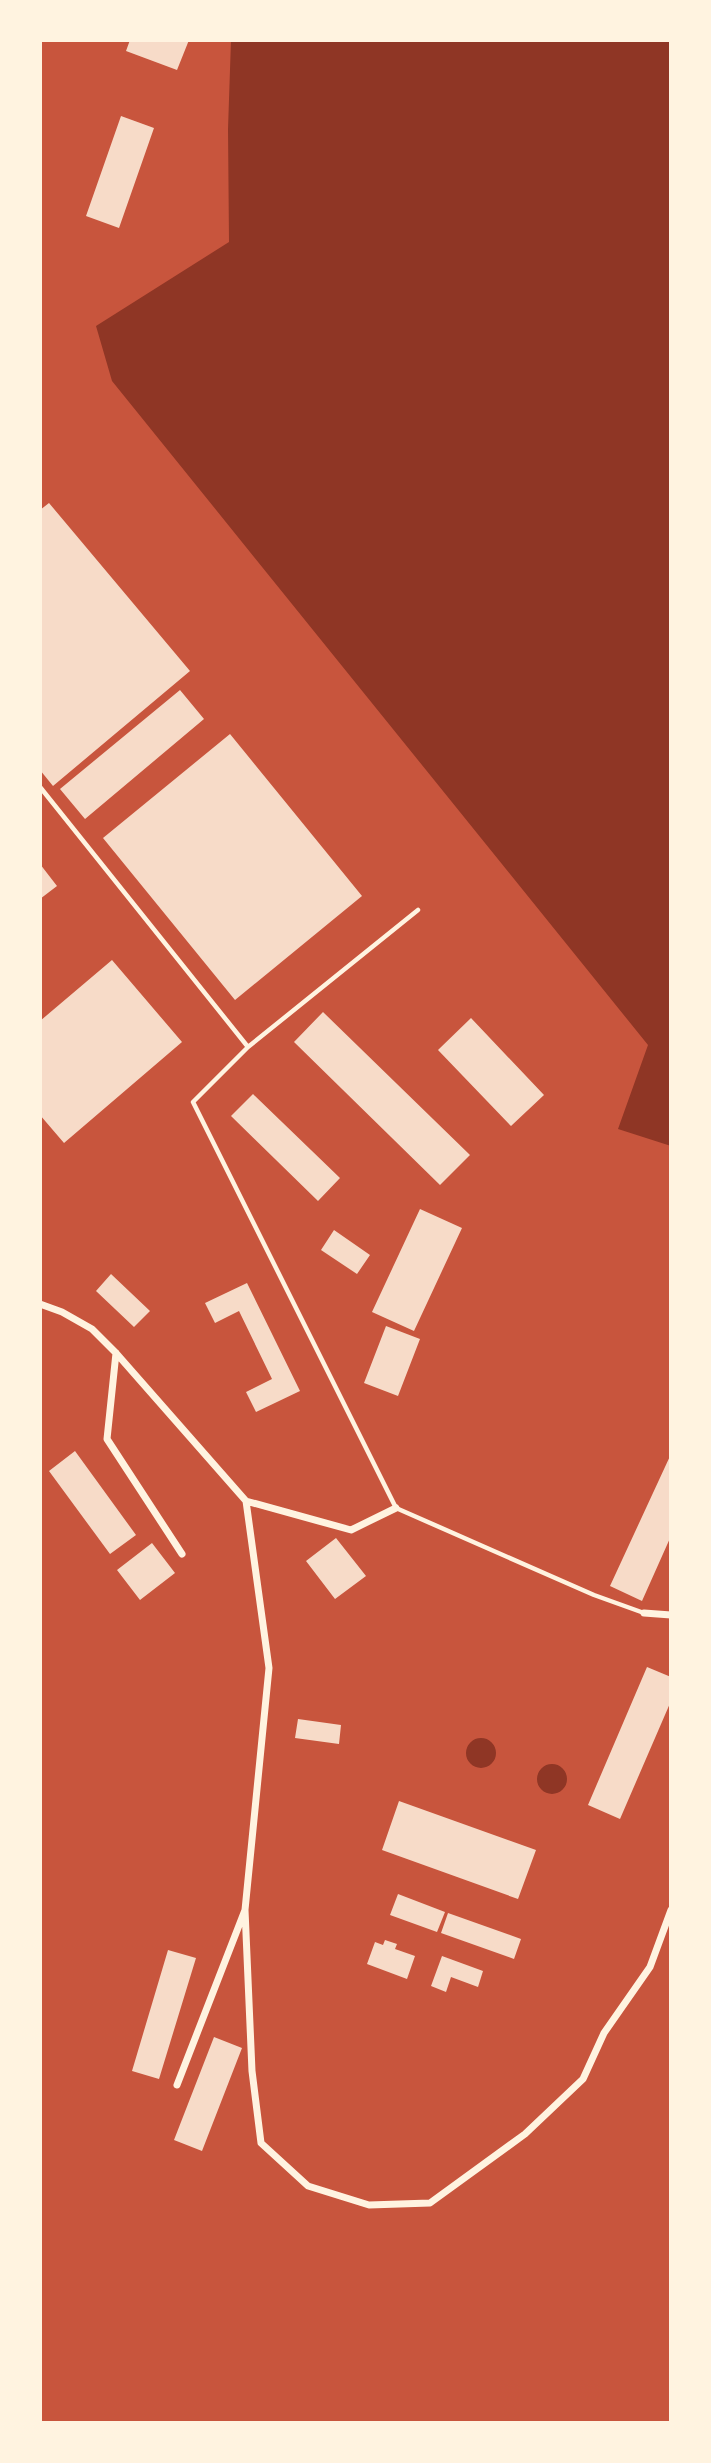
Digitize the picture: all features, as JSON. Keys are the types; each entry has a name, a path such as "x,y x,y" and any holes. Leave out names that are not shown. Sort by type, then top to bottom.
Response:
{"street":[{"path":"40,1304 62,1312 92,1329 246,1501 351,1531 396,1508"},
{"path":"116,1353 107,1439 182,1554"},
{"path":"246,1501 269,1668 245,1910 252,2071 261,2143 308,2186 369,2205 430,2203 525,2134 583,2079 604,2033 650,1967 671,1910"},
{"path":"644,1613 671,1615"},
{"path":"177,2085 245,1910"}],"lane":[{"path":"40,787 248,1047"},
{"path":"418,910 248,1047 193,1102 396,1508 594,1595 644,1613"}],"shaded area":[{"path":"231,40 671,40 671,1146 618,1129 648,1045 112,381 96,326 229,242 228,129"},
{"path":"481,1738 492,1742 496,1753 492,1764 481,1768 470,1764 466,1753 470,1742"},
{"path":"552,1764 563,1768 567,1779 563,1790 552,1794 541,1790 537,1779 541,1768"}],"building":[{"path":"130,40 189,40 177,70 126,51"},
{"path":"121,116 154,128 119,228 86,216"},
{"path":"49,503 190,671 53,786 40,770 40,510"},
{"path":"180,690 204,719 85,819 60,789"},
{"path":"230,734 362,896 235,1000 103,838"},
{"path":"40,864 57,886 40,899"},
{"path":"112,960 182,1042 64,1143 40,1115 40,1021"},
{"path":"323,1012 470,1155 440,1185 294,1042"},
{"path":"471,1018 544,1095 511,1126 438,1050"},
{"path":"253,1094 340,1178 318,1201 231,1116"},
{"path":"420,1209 462,1228 414,1331 372,1312"},
{"path":"334,1230 370,1255 357,1274 321,1250"},
{"path":"111,1274 150,1311 134,1327 96,1291"},
{"path":"247,1283 300,1391 256,1412 246,1392 272,1379 239,1311 215,1323 205,1303"},
{"path":"386,1326 420,1339 398,1396 364,1383"},
{"path":"75,1451 136,1535 110,1554 49,1471"},
{"path":"671,1454 671,1536 642,1601 610,1586"},
{"path":"336,1538 366,1576 335,1599 306,1561"},
{"path":"152,1543 175,1573 140,1600 117,1570"},
{"path":"647,1667 671,1677 671,1701 620,1819 588,1805"},
{"path":"298,1719 341,1725 339,1744 295,1738"},
{"path":"399,1801 536,1850 518,1899 382,1850"},
{"path":"398,1894 445,1912 437,1932 390,1915"},
{"path":"448,1913 521,1939 514,1959 441,1933"},
{"path":"385,1940 397,1944 395,1949 415,1956 407,1979 367,1964 375,1942 383,1945"},
{"path":"168,1950 196,1958 159,2079 132,2071"},
{"path":"442,1956 483,1971 478,1987 451,1977 446,1992 431,1986"},
{"path":"214,2037 242,2048 202,2151 174,2140"}]}
